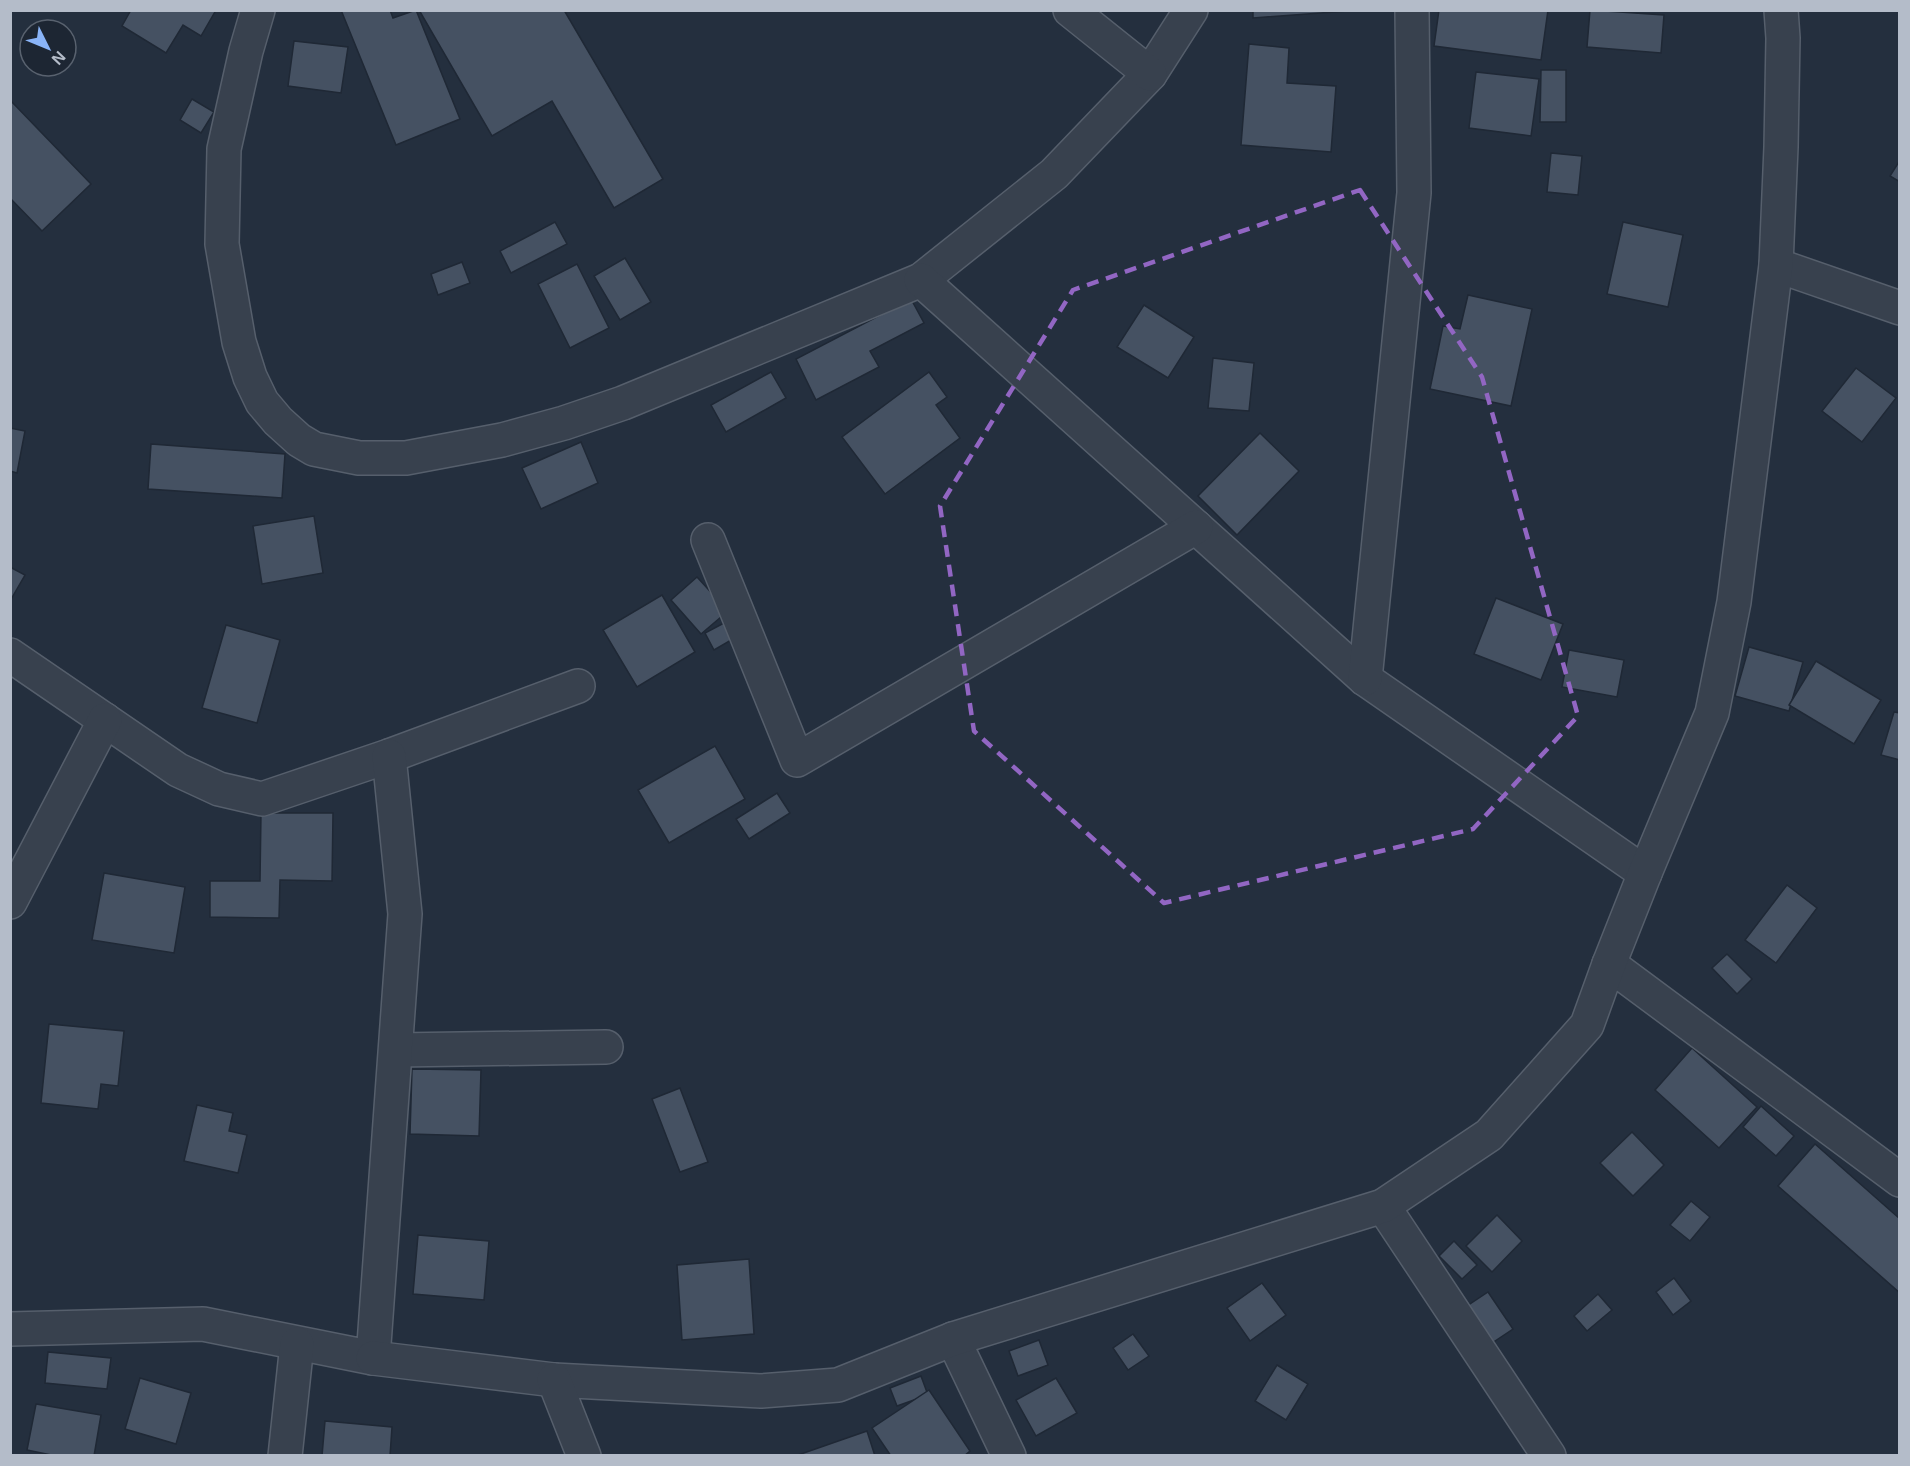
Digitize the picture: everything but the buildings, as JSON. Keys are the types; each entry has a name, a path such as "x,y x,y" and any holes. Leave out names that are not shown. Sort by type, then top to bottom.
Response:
{"street":[{"path":"258,10 246,51 224,149 222,244 239,342 261,402 278,421 299,440 314,449 359,458 406,458 502,440 564,423 623,403 921,280 1054,174 1150,74 1191,10"},
{"path":"1070,10 1150,74"},
{"path":"1365,679 1414,194 1412,10"},
{"path":"10,1329 203,1324 373,1358 554,1380 760,1390 838,1385 953,1339 1383,1206 1489,1135 1587,1025 1645,873 1712,713 1734,602 1776,265 1781,147 1783,38 1781,10"},
{"path":"1776,265 1899,308"},
{"path":"921,280 1365,679 1645,873"},
{"path":"708,540 797,760 1196,527"},
{"path":"10,655 178,770 219,789 262,799 389,756 578,686"},
{"path":"10,902 105,720"},
{"path":"373,1358 405,915 389,756"},
{"path":"1609,964 1899,1180"},
{"path":"396,1050 606,1047"},
{"path":"1383,1206 1549,1455"},
{"path":"953,1339 1009,1455"},
{"path":"285,1455 297,1344"},
{"path":"554,1380 584,1455"}],"highlighted area":[{"path":"1360,190 1482,377 1578,716 1473,829 1164,903 974,731 940,506 1073,290"}]}
